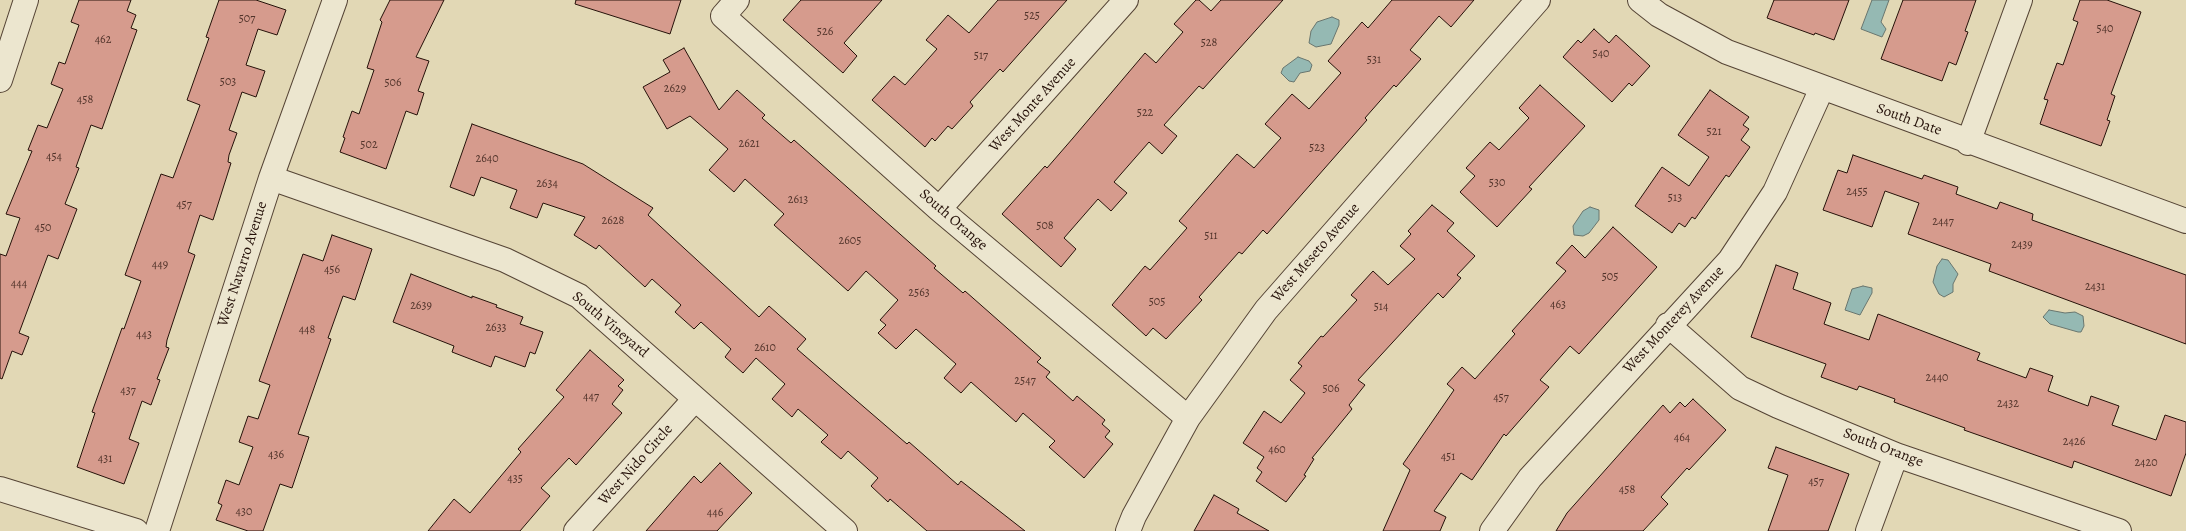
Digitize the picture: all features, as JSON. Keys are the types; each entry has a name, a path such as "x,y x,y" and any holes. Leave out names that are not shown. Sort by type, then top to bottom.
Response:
{"street":[{"path":"0,80 26,0"},
{"name":"West Navarro Avenue","path":"157,531 271,178 335,0"},
{"name":"West Monte Avenue","path":"939,209 1126,0"},
{"name":"West Meseto Avenue","path":"1128,531 1134,516 1188,418 1266,310 1538,0"},
{"name":"South Date","path":"1640,0 1659,15 1727,52 2186,221"},
{"path":"1968,142 2020,0"},
{"name":"South Orange","path":"730,8 939,209 1188,418"},
{"name":"West Monterey Avenue","path":"1492,531 1530,478 1668,325 1730,260 1775,192 1822,88"},
{"name":"South Vineyard","path":"271,178 505,260 579,296 845,531"},
{"name":"South Orange","path":"1668,325 1740,388 1778,406 1896,455 2120,531"},
{"name":"West Nido Circle","path":"576,531 695,399"},
{"path":"1868,531 1896,455"},
{"path":"0,489 136,531"}],"water":[{"path":"1872,0 1889,0 1881,22 1886,29 1882,37 1861,29"},
{"path":"1332,17 1339,20 1339,25 1331,44 1316,47 1309,43 1311,31 1317,22"},
{"path":"1298,57 1309,61 1312,65 1310,71 1300,73 1294,82 1289,81 1281,73 1283,68"},
{"path":"1590,207 1599,210 1599,220 1589,233 1583,236 1574,235 1573,226 1583,211"},
{"path":"1942,259 1948,260 1958,274 1953,284 1953,292 1944,297 1939,294 1933,282 1937,266"},
{"path":"1863,286 1872,288 1872,293 1860,315 1845,310 1852,289"},
{"path":"2049,310 2065,313 2075,312 2083,316 2084,326 2081,332 2050,324 2043,317"}],"building":[{"path":"79,0 131,0 127,11 136,15 131,28 137,30 102,129 91,125 76,167 79,168 65,204 77,209 58,259 48,255 19,333 29,337 22,355 12,351 2,379 0,378 0,254 6,256 20,218 6,214 32,151 28,150 38,125 47,128 63,89 51,84 59,62 65,64 79,25 71,22"},
{"path":"219,0 256,0 286,10 277,35 258,29 246,65 265,71 256,97 242,92 229,130 237,133 229,155 228,162 231,163 213,220 200,215 188,252 195,255 167,340 166,347 169,348 157,379 160,380 151,405 142,401 129,439 139,443 124,484 77,467 95,413 92,412 141,281 125,275 161,174 173,178 200,105 187,100 209,38 206,37"},
{"path":"390,0 444,0 416,57 429,61 418,91 424,93 417,115 406,111 386,169 340,152 352,111 359,114 374,70 367,68 382,22 380,20"},
{"path":"576,0 681,0 670,34 575,4"},
{"path":"801,0 882,0 844,43 857,56 843,73 783,20"},
{"path":"998,0 1067,0 1003,72 1000,69 970,102 973,106 952,129 948,126 935,141 932,138 925,147 872,100 894,76 905,85 937,49 926,40 948,15 969,33"},
{"path":"1196,0 1199,0 1211,11 1221,0 1283,0 1203,89 1199,86 1164,125 1177,136 1162,154 1149,142 1114,182 1127,193 1111,211 1098,199 1064,238 1076,249 1061,267 1002,214 1045,166 1047,168 1145,53 1156,63 1183,32 1174,24"},
{"path":"1392,0 1474,0 1451,27 1439,16 1410,50 1421,59 1396,87 1394,85 1365,118 1367,120 1267,234 1263,230 1242,254 1239,252 1199,297 1202,300 1166,339 1153,328 1146,336 1112,305 1145,266 1150,270 1187,228 1179,221 1237,154 1254,168 1281,138 1265,124 1292,94 1309,109 1341,73 1328,61 1362,22 1368,28"},
{"path":"1774,0 1849,0 1834,40 1767,18"},
{"path":"1903,0 1976,0 1965,31 1968,32 1956,65 1949,62 1942,81 1881,59"},
{"path":"2080,0 2107,0 2141,12 2111,94 2115,96 2107,120 2110,121 2101,146 2040,124 2048,100 2044,99 2057,63 2063,65 2078,22 2073,20"},
{"path":"1594,29 1609,43 1616,35 1650,66 1632,86 1629,83 1612,102 1563,57 1578,40 1581,43"},
{"path":"684,48 719,110 737,90 765,115 762,118 791,143 794,140 936,266 934,268 963,293 965,291 1041,358 1037,362 1050,372 1046,377 1073,401 1077,396 1105,420 1102,424 1110,431 1105,437 1113,444 1084,478 1049,447 1055,441 1023,413 1016,422 971,382 961,393 944,378 956,364 916,329 896,349 878,333 886,325 880,320 898,300 866,271 848,291 774,225 784,214 745,179 734,192 709,170 728,149 690,116 667,129 643,87 670,72 663,60"},
{"path":"1540,85 1585,126 1529,187 1532,189 1497,227 1460,192 1475,176 1466,168 1490,142 1499,150 1529,118 1519,108"},
{"path":"1710,90 1749,117 1743,125 1749,129 1741,140 1750,147 1729,177 1726,175 1695,219 1692,217 1685,227 1679,223 1672,233 1635,206 1662,167 1689,186 1709,157 1678,135"},
{"path":"472,124 583,164 653,208 648,215 759,317 769,306 806,339 797,349 907,444 909,442 958,485 961,481 1025,531 927,531 890,499 888,502 871,486 878,478 848,451 841,459 821,442 828,435 798,409 792,417 772,399 785,384 756,358 743,373 725,357 731,349 701,322 694,329 675,312 681,305 652,279 645,287 599,245 596,249 574,235 585,217 543,203 537,218 510,208 517,190 481,177 474,196 450,187"},
{"path":"1853,155 1922,179 1924,175 1958,187 1956,194 1997,209 2000,202 2033,214 2032,220 2186,275 2186,344 1989,271 1991,264 1908,234 1919,203 1885,191 1872,227 1823,210 1838,170 1847,173"},
{"path":"1432,205 1454,223 1447,231 1475,256 1457,275 1461,278 1443,298 1438,293 1358,380 1365,385 1349,405 1352,409 1312,458 1314,459 1304,475 1306,476 1286,502 1256,481 1262,472 1257,468 1264,457 1243,443 1264,411 1281,423 1305,393 1290,380 1302,366 1298,363 1321,336 1323,337 1357,300 1351,295 1373,271 1388,285 1415,259 1400,246 1411,234 1408,231"},
{"path":"1613,227 1657,267 1579,354 1570,346 1540,380 1549,387 1506,436 1504,434 1472,480 1461,473 1434,511 1446,517 1440,531 1383,531 1410,470 1403,464 1454,390 1447,384 1462,367 1475,379 1515,334 1512,331 1566,271 1556,263 1572,245 1585,258"},
{"path":"332,235 372,249 355,300 343,296 328,338 331,339 298,434 309,437 292,488 280,484 263,531 248,531 216,520 222,505 218,503 226,480 239,485 253,447 239,442 248,416 258,419 270,385 259,381 303,254 323,261"},
{"path":"1776,265 1798,273 1793,289 1831,303 1824,324 1869,340 1878,314 1980,353 1977,360 2026,378 2030,368 2053,376 2048,391 2088,406 2091,396 2119,406 2112,425 2156,440 2165,415 2186,422 2186,453 2171,496 2074,461 2072,468 1964,430 1965,428 1894,402 1895,399 1859,386 1857,390 1821,377 1826,364 1751,337"},
{"path":"411,274 472,298 472,296 497,305 496,307 523,317 520,324 543,332 535,354 530,352 525,367 495,356 491,367 452,352 454,346 393,322"},
{"path":"590,350 624,380 618,386 623,390 612,404 622,413 576,465 569,458 541,488 550,496 520,531 428,531 454,499 470,513 521,452 518,449 564,397 556,390"},
{"path":"1693,399 1726,430 1689,470 1687,468 1661,497 1668,504 1643,531 1556,531 1567,513 1663,405 1670,413 1680,402 1685,407"},
{"path":"1776,447 1849,474 1828,531 1768,531 1788,475 1768,468"},
{"path":"720,463 752,493 717,531 646,531 694,476 701,483"},
{"path":"1214,495 1239,509 1237,513 1269,531 1194,531"}]}
